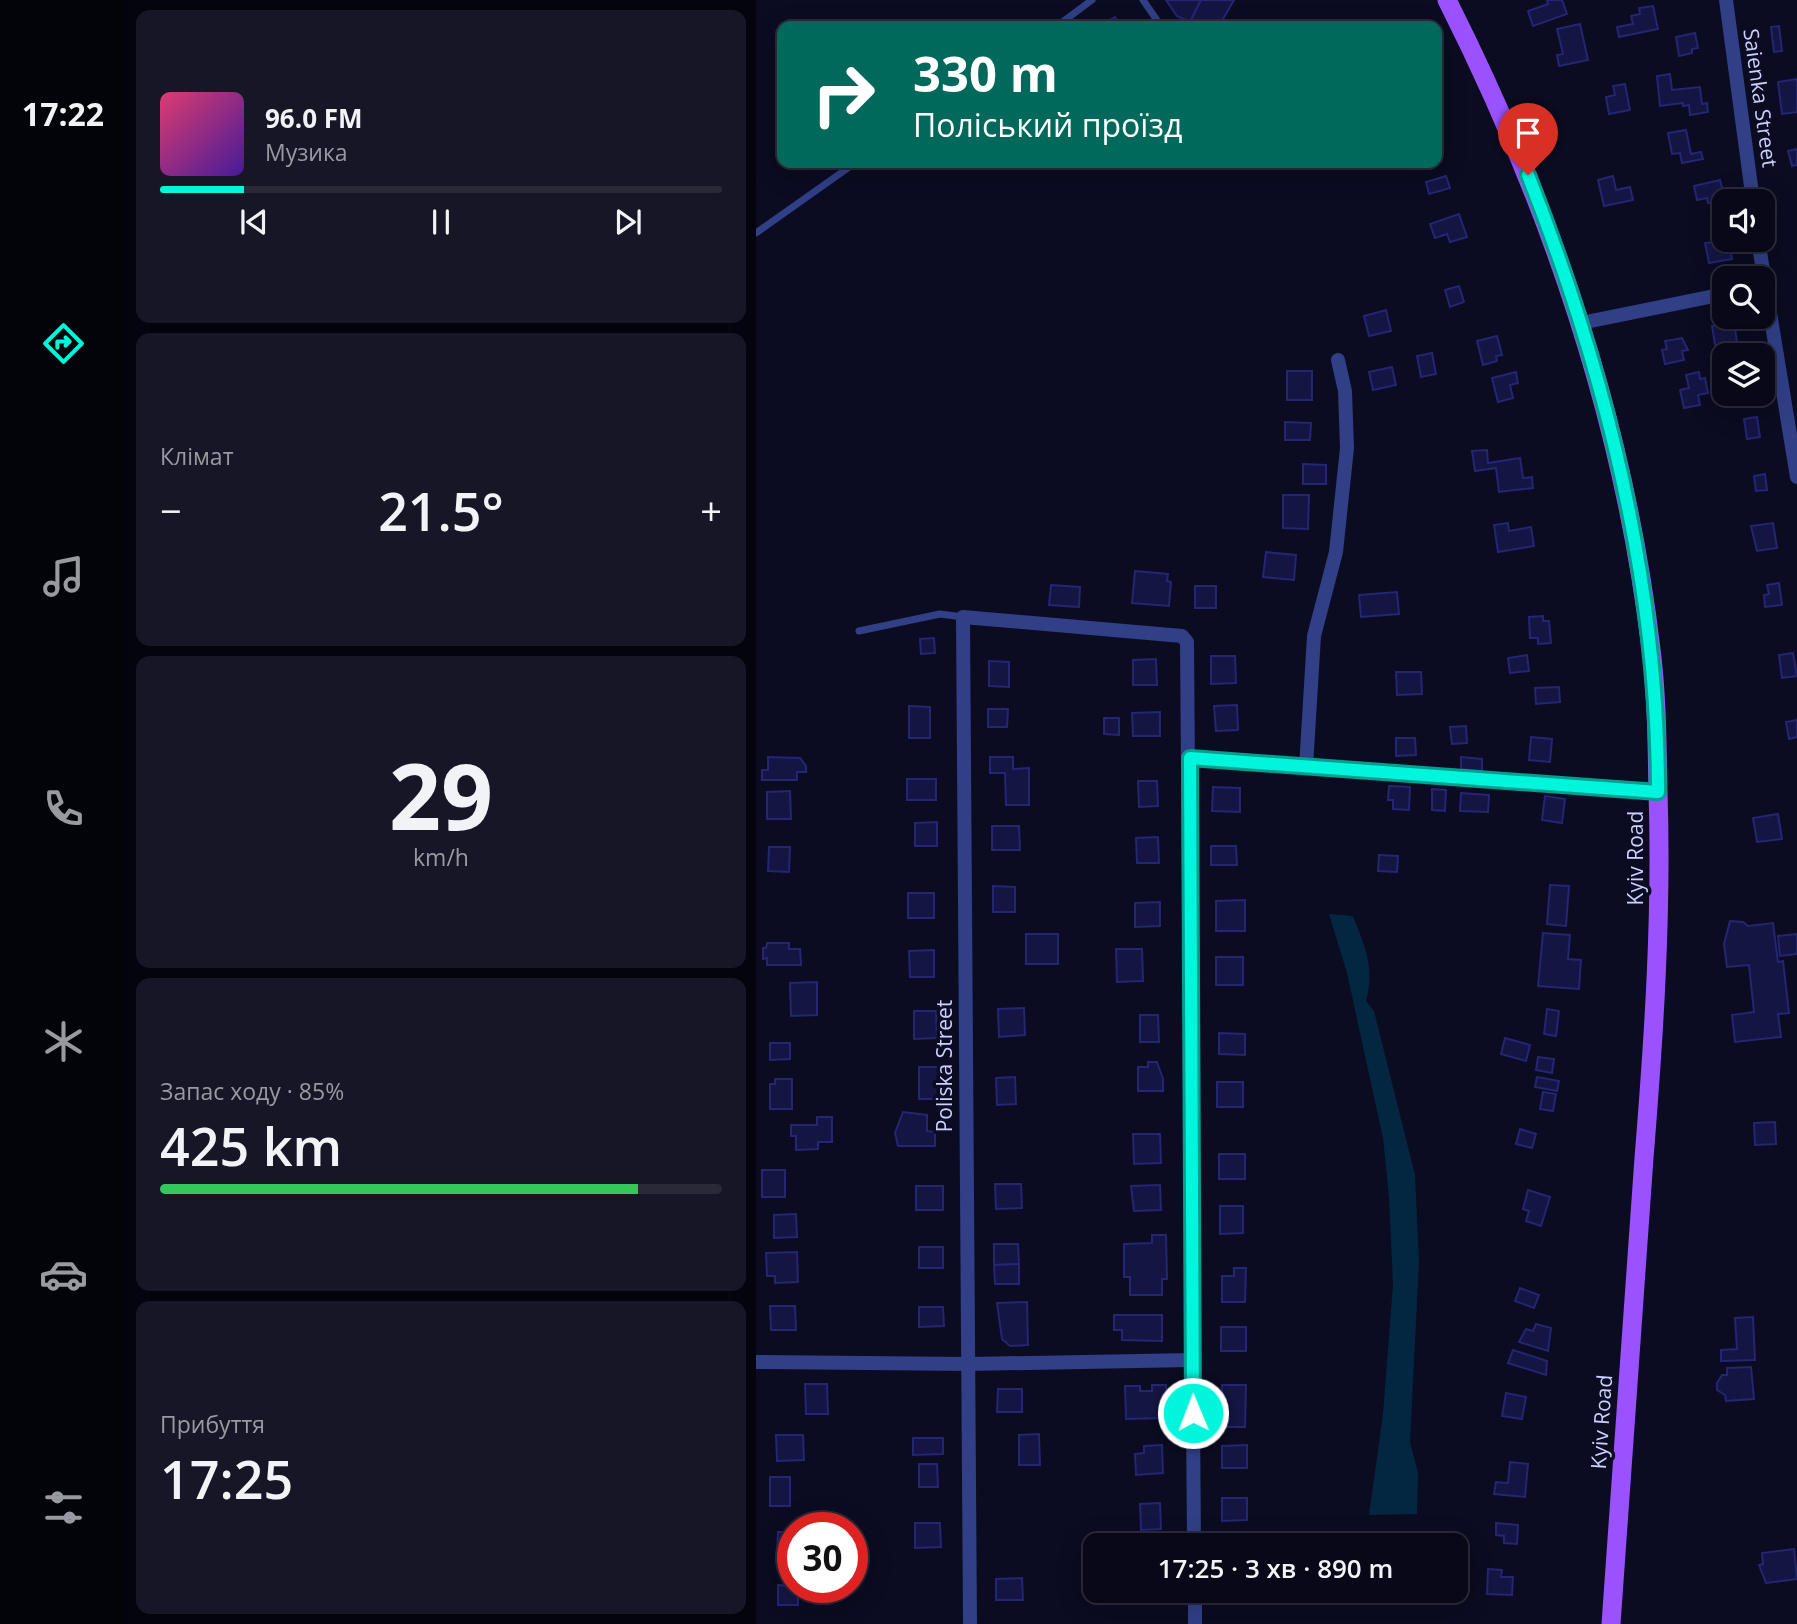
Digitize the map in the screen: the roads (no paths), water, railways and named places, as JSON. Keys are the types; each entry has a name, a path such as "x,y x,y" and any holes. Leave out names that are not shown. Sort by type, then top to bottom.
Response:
{"main road":[{"name":"Kyiv Road","path":"1447,0 1518,150 1581,323 1599,383 1643,587 1654,677 1660,907 1655,1011 1611,1624"}],"street":[{"name":"Saienka Street","path":"1726,0 1751,189"},
{"path":"1581,323 1712,296"},
{"path":"1771,329 1797,477"},
{"path":"1306,767 1314,636 1336,552 1347,448 1345,391 1338,359"},
{"path":"962,617 1185,638 1190,758 1194,1533"},
{"name":"Poliska Street","path":"962,617 970,1624"},
{"path":"1190,758 1658,792"},
{"path":"756,1362 968,1364 1192,1360"},
{"path":"1195,1603 1195,1624"}],"lane":[{"path":"1064,21 1093,0"},
{"path":"1143,0 1158,21"},
{"path":"756,233 848,168"},
{"path":"859,631 940,614 962,617"}],"water":[{"path":"1329,914 1353,916 1365,948 1369,968 1366,1001 1374,1011 1415,1175 1419,1262 1410,1442 1418,1473 1417,1514 1369,1515 1383,1414 1393,1285 1389,1197 1383,1138 1347,973"}]}
